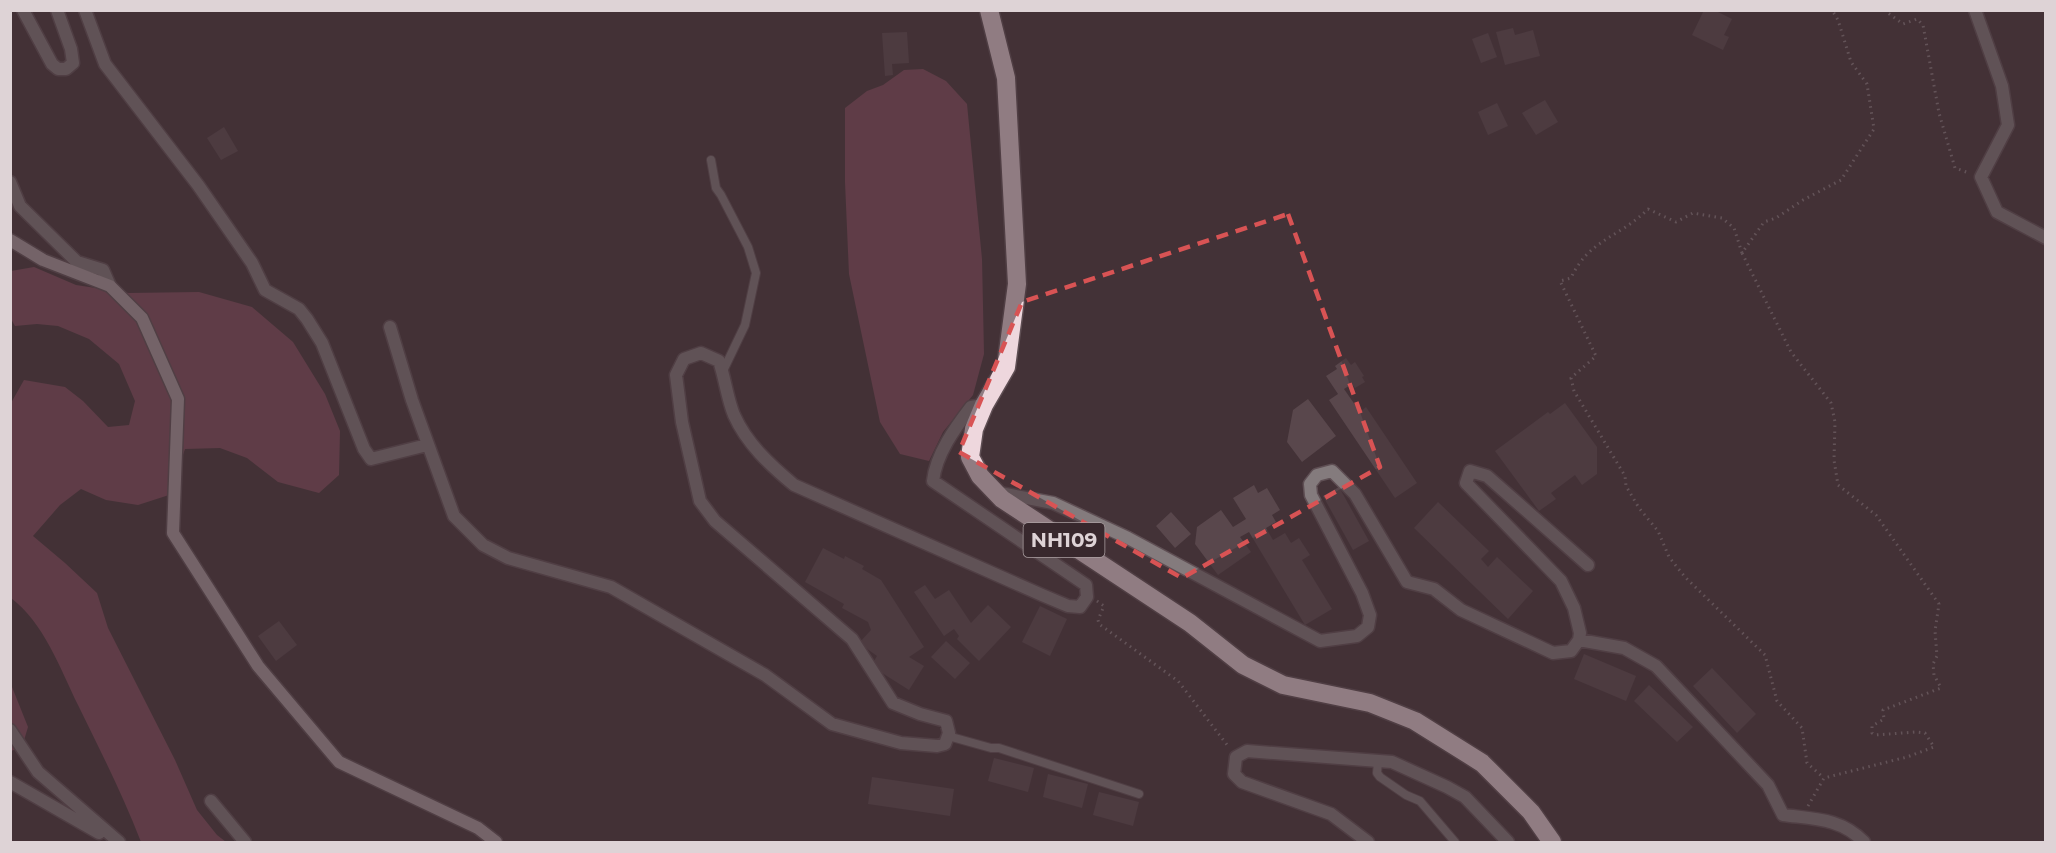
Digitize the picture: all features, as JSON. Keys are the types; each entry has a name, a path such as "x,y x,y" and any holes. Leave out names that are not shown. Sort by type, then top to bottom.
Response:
{"highway":[{"name":"NH109","path":"989,10 1006,78 1017,284 1006,367 984,405 974,429 970,457 980,476 1002,500 1190,623 1243,665 1283,685 1370,703 1415,720 1482,763 1531,812 1552,843"}],"main road":[{"path":"10,240 43,260 110,286 142,318 178,399 173,533 258,666 339,762 478,828 496,843"}],"street":[{"path":"24,10 52,64 58,69 66,69 73,63 71,49 57,10"},
{"path":"85,10 105,64 198,185 252,263 266,290 299,309 308,319 322,344 364,450 371,459 427,445"},
{"path":"1976,10 2002,86 2008,125 1981,177 1997,212 2046,238"},
{"path":"10,182 20,206 77,261 103,270 110,286"},
{"path":"390,327 427,445 454,516 483,545 508,558 611,587 765,675 832,724 901,743 937,746 945,744 949,733 946,721 892,703 852,639 715,521 700,501 682,422 676,375 684,359 701,353 719,361 734,414 751,443 768,463 794,485 1068,606 1080,607 1088,597 1086,585 933,481 935,468 960,422 971,406 984,405"},
{"path":"996,493 1053,503 1128,538 1320,641 1357,636 1368,627 1370,615 1362,593 1311,495 1310,484 1317,475 1332,471 1355,494 1407,582 1434,589 1461,610 1553,653 1571,651 1579,640 1580,633 1574,608 1561,580 1466,483 1470,471 1487,476 1588,565"},
{"path":"1579,640 1624,648 1656,666 1767,785 1783,815 1828,820 1854,831 1864,843"},
{"path":"10,730 38,772 117,843"},
{"path":"1368,843 1331,814 1242,782 1234,774 1236,757 1246,752 1392,762 1448,787 1464,797 1508,843"},
{"path":"10,782 117,843"},
{"path":"211,801 245,843"}],"lane":[{"path":"711,160 716,188 722,195 748,247 756,273 745,325 723,371"},
{"path":"948,736 990,748 999,748 1139,794"},
{"path":"1378,762 1377,773 1380,777 1406,795 1420,801 1455,843"}],"path":[{"path":"1742,253 1764,222 1776,218 1803,200 1841,180 1874,129 1867,84 1851,62 1838,20 1832,10"},
{"path":"1884,10 1903,24 1917,19 1923,25 1939,113 1955,168 1981,177"},
{"path":"1801,818 1824,778 1907,757 1934,747 1925,734 1916,732 1875,735 1872,733 1872,726 1884,719 1883,710 1941,688 1934,675 1933,664 1937,656 1935,631 1939,604 1876,515 1838,485 1834,460 1835,422 1831,403 1791,352 1742,253 1734,228 1722,218 1693,213 1676,222 1648,209 1636,221 1595,245 1578,264 1571,278 1560,281 1596,356 1571,378 1574,391 1625,476 1626,486 1639,508 1658,531 1669,557 1685,577 1765,655 1778,701 1802,728 1807,763 1824,778"},
{"path":"1088,597 1104,606 1098,620 1099,624 1178,681 1236,757"}],"highlighted area":[{"path":"1288,214 1380,467 1182,578 959,452 1022,302"}],"shaded area":[{"path":"923,69 946,81 967,104 982,259 984,354 973,395 943,432 929,461 900,454 880,422 849,274 845,182 845,108 867,91 883,85 904,70"},
{"path":"34,267 76,285 129,293 199,292 252,307 293,342 325,394 340,431 339,475 319,493 278,482 247,458 220,448 185,449 169,495 138,505 106,500 81,489 60,505 33,536 97,593 108,628 175,760 197,810 217,835 226,842 141,842 127,807 50,647 33,620 11,598 11,403 24,380 65,387 83,401 108,427 129,425 135,401 119,364 89,339 58,326 37,324 15,326 11,319 11,271"},
{"path":"10,682 28,727 22,747 11,751"}],"building":[{"path":"1704,10 1714,10 1732,19 1724,35 1729,37 1723,50 1692,35"},
{"path":"1513,28 1515,35 1533,30 1540,56 1505,65 1496,32"},
{"path":"907,32 909,63 892,64 893,75 885,76 882,33"},
{"path":"1488,33 1497,57 1481,63 1472,39"},
{"path":"1545,100 1558,122 1536,135 1522,113"},
{"path":"1497,103 1508,126 1488,135 1478,112"},
{"path":"224,127 238,151 221,160 207,138"},
{"path":"1346,358 1351,365 1355,362 1365,382 1355,388 1352,384 1344,389 1360,412 1366,407 1417,483 1395,498 1329,400 1338,394 1326,376 1337,369 1335,366"},
{"path":"1308,399 1336,436 1302,462 1287,442 1293,410"},
{"path":"1565,403 1597,447 1597,474 1582,485 1575,475 1551,493 1556,499 1539,511 1495,451 1548,412 1550,414"},
{"path":"1254,485 1258,493 1267,488 1280,510 1272,515 1276,522 1266,528 1273,540 1285,533 1291,543 1299,538 1310,555 1302,560 1332,609 1305,625 1249,532 1240,537 1251,552 1218,575 1195,544 1197,527 1221,510 1233,527 1246,519 1233,498"},
{"path":"1339,487 1369,541 1353,550 1323,496"},
{"path":"1438,502 1489,551 1481,559 1488,567 1497,557 1533,591 1508,619 1414,528"},
{"path":"1171,512 1191,534 1175,548 1156,526"},
{"path":"823,548 864,566 862,569 881,580 924,647 909,657 924,666 909,690 871,666 877,656 859,643 871,630 868,622 842,608 844,604 805,582"},
{"path":"925,585 935,599 949,590 971,623 988,605 1011,627 979,661 957,639 959,636 954,629 944,636 914,592"},
{"path":"1040,606 1067,619 1050,656 1022,642"},
{"path":"279,621 297,645 276,661 258,636"},
{"path":"946,641 970,663 955,679 931,657"},
{"path":"1584,654 1636,676 1626,701 1574,679"},
{"path":"1712,668 1756,714 1737,733 1693,686"},
{"path":"1649,685 1693,727 1677,742 1634,701"},
{"path":"994,758 1034,768 1028,792 988,781"},
{"path":"1048,774 1088,784 1082,808 1043,797"},
{"path":"872,777 954,789 950,816 868,804"},
{"path":"1099,792 1139,802 1133,826 1093,815"}]}
